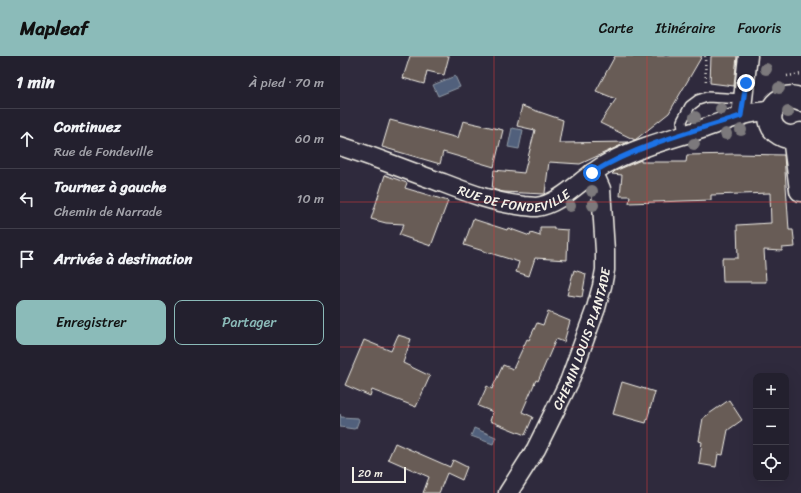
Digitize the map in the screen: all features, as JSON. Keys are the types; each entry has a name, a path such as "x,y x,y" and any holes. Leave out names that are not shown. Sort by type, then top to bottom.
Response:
{"street":[{"path":"742,108 748,56"},
{"path":"801,100 797,98 784,98 779,101 771,111 771,123 777,132 788,137 797,136 801,190"},
{"name":"RUE DE FONDEVILLE","path":"340,146 483,198 512,205 536,207 551,202 565,194 592,173 610,162 648,146 684,135 742,108 771,111"},
{"name":"CHEMIN LOUIS PLANTADE","path":"508,493 536,449 569,382 596,308 602,286 605,270 605,251 601,189 592,173"}],"lane":[{"path":"684,135 682,121 690,106 698,100 707,97 742,108"}],"path":[{"path":"705,56 707,97"}],"water":[{"path":"455,76 460,87 438,96 433,85"},
{"path":"512,128 523,130 519,149 508,147"},
{"path":"340,414 341,417 358,418 359,420 356,428 340,427"},
{"path":"474,428 496,437 493,444 471,436"}],"building":[{"path":"410,56 449,56 444,75 427,71 424,84 403,78"},
{"path":"615,56 702,56 669,113 635,140 600,123 616,99 596,91"},
{"path":"711,56 737,56 734,86 710,83"},
{"path":"522,106 563,120 559,143 628,142 580,164 549,162 544,194 503,192 492,189 494,170 524,173 535,130 517,126"},
{"path":"390,120 458,138 463,121 503,130 494,167 443,152 440,164 382,147"},
{"path":"687,155 784,155 789,230 793,230 795,247 782,248 782,251 764,250 766,282 723,282 722,258 738,258 737,225 771,223 770,193 711,195 711,200 629,203 630,196 620,196 622,175 612,174 615,171 641,160 641,162 686,162"},
{"path":"385,175 407,183 405,188 448,201 431,246 399,235 404,224 386,223 371,219"},
{"path":"473,219 507,230 508,228 530,236 531,233 540,236 540,227 554,227 554,229 568,230 567,260 535,258 529,276 516,272 519,262 464,245"},
{"path":"574,270 586,274 582,297 567,295"},
{"path":"548,312 570,321 564,342 556,339 538,381 536,380 522,412 533,417 525,435 490,421 493,412 478,406 487,386 492,389 503,365 513,369 527,339 529,340 537,323 543,325"},
{"path":"398,335 411,339 403,363 430,376 416,407 372,390 370,396 345,385 364,340 391,351"},
{"path":"622,382 655,392 646,423 613,414"},
{"path":"729,400 742,420 728,430 723,455 718,454 716,467 699,464 702,442 699,441 703,418"},
{"path":"395,443 450,467 453,460 467,467 462,480 447,473 439,493 423,493 429,477 388,459"}],"route":[{"path":"592,173 610,162 648,146 741,116 746,83"}]}
